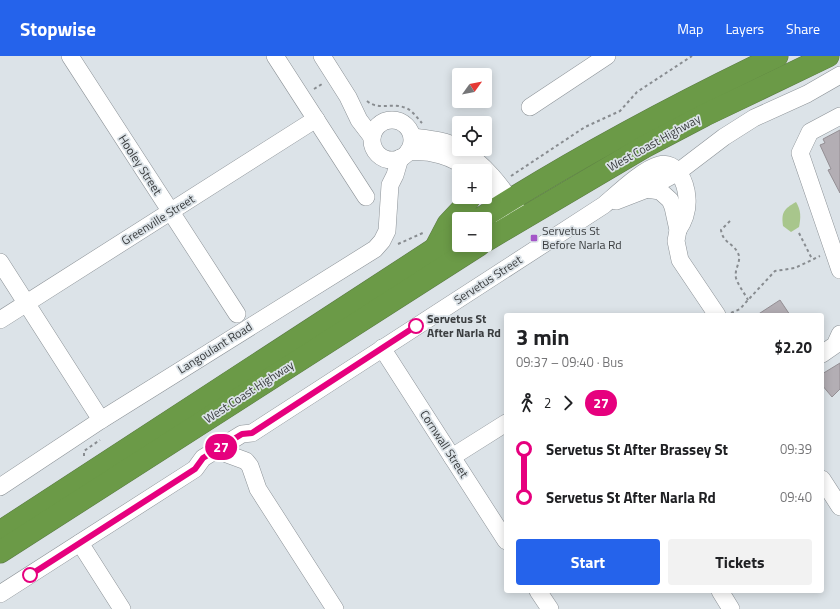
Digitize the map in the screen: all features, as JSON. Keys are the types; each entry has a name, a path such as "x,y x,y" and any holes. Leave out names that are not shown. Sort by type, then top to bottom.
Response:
{"highway":[{"name":"West Coast Highway","path":"493,205 691,98 777,56"},
{"name":"West Coast Highway","path":"492,237 644,147 705,115 828,56"},
{"path":"436,248 448,224 466,204"},
{"name":"West Coast Highway","path":"0,532 452,238"},
{"name":"West Coast Highway","path":"0,552 468,252"}],"street":[{"name":"Hooley Street","path":"70,56 237,314"},
{"path":"275,56 366,197"},
{"path":"322,56 356,97 382,122"},
{"path":"530,107 607,56"},
{"name":"Servetus Street","path":"604,205 647,189 678,172 724,137 754,118 807,94 840,76"},
{"path":"356,97 359,120 372,138 374,148 380,156 386,159 407,149 437,140 452,144"},
{"path":"840,116 810,132 800,153 840,270"},
{"name":"Greenville Street","path":"0,320 316,119"},
{"path":"372,138 375,129 382,122 388,120 401,122 410,131 407,149"},
{"path":"407,149 423,151 446,157 461,164"},
{"name":"Langoulant Road","path":"0,487 101,420 375,249 382,241 387,231 390,185 407,149"},
{"name":"Langoulant Road","path":"380,156 383,172 390,185"},
{"path":"471,156 480,164 493,205 515,222"},
{"name":"Servetus Street","path":"195,469 203,458 242,434 252,433 604,205 635,179 654,167 666,164 672,165 678,172"},
{"path":"678,172 685,186 687,198 684,220 678,230 676,241 680,260 716,313"},
{"path":"647,189 660,190 667,196 673,207 678,230"},
{"path":"0,262 101,420"},
{"path":"824,353 835,345 840,334"},
{"name":"Cornwall Street","path":"382,348 504,538"},
{"path":"452,458 504,424"},
{"name":"Servetus Street","path":"0,594 195,469 209,466 247,442 252,433"},
{"path":"227,454 246,461 250,466 258,489 264,496 335,609"},
{"path":"824,482 840,507"},
{"path":"80,543 122,609"},
{"path":"539,593 550,609"},
{"path":"721,593 731,609"}],"path":[{"path":"512,175 585,127 620,111 637,92 692,56"},
{"path":"356,97 376,106 401,106 408,109 424,125"},
{"path":"730,221 721,230 722,237 738,252 740,261 736,272 736,279 748,300"},
{"path":"799,233 812,259"},
{"path":"732,313 740,309 775,271 795,268 833,250"},
{"path":"85,460 84,451 104,437"}],"green space":[{"path":"796,202 800,211 800,223 799,227 791,232 783,226 782,217 784,211"}],"building":[{"path":"840,130 840,193 828,170 831,169 820,145 825,143 823,139"},
{"path":"780,300 789,313 760,313"},
{"path":"840,363 840,389 832,397 824,387 824,373"}],"bus line":[{"name":"27","path":"30,575 195,469 203,458 242,434 252,433 416,326"}],"place":[{"name":"Servetus St Before Narla Rd","path":"534,238"},
{"name":"Servetus St After Narla Rd","path":"416,326"}]}
